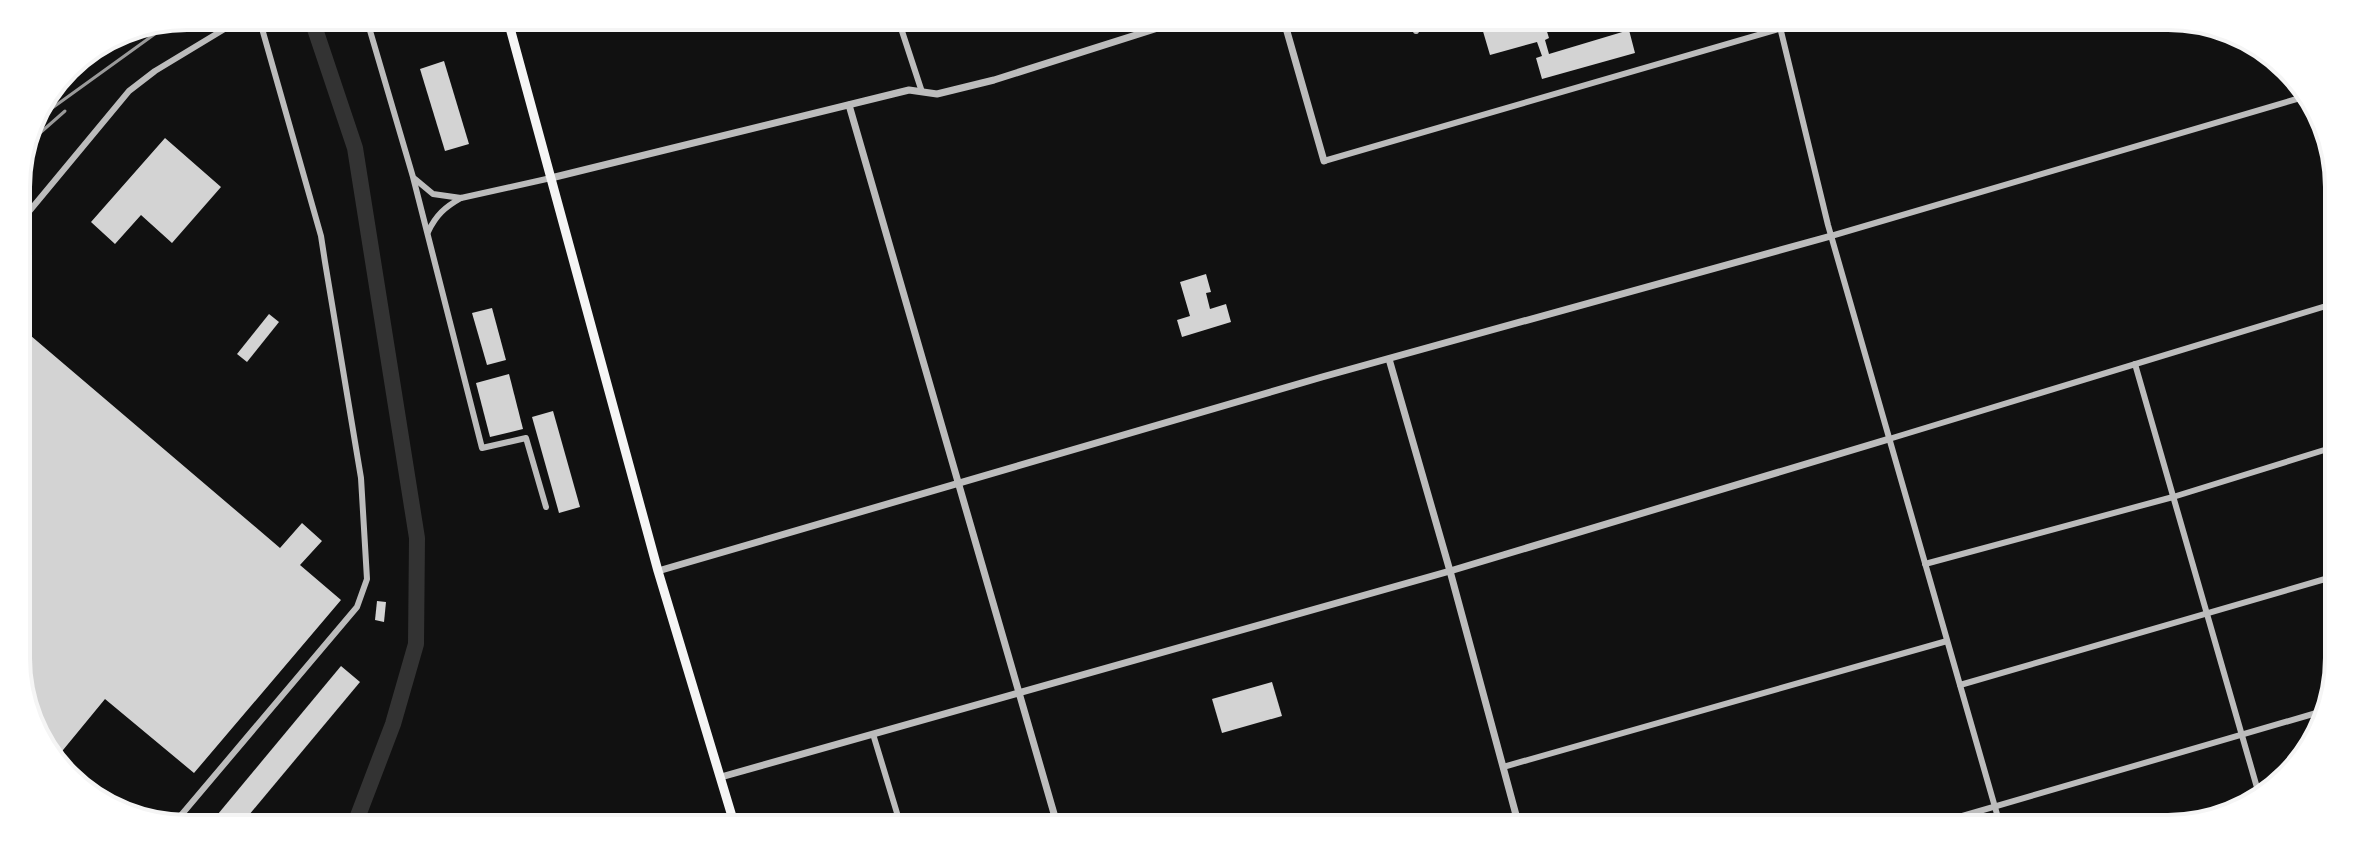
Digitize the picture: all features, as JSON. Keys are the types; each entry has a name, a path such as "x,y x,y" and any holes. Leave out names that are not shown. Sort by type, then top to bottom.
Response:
{"main road":[{"path":"511,30 658,571 732,815"}],"street":[{"path":"30,210 129,91 155,71 223,30"},
{"path":"181,815 357,607 367,579 361,478 321,236 262,30"},
{"path":"370,30 428,232 482,448 526,438 546,507"},
{"path":"902,30 922,92"},
{"path":"428,232 445,207 461,198 909,90 937,94 994,80 1142,30"},
{"path":"1287,30 1324,161 1766,30"},
{"path":"1781,30 1831,236 1997,815"},
{"path":"658,571 1389,359 1831,236 2298,99"},
{"path":"849,105 1054,815"},
{"path":"413,177 433,194 461,198"},
{"path":"721,777 1450,571 2325,306"},
{"path":"1389,359 1516,815"},
{"path":"2135,364 2257,787"},
{"path":"1925,564 2173,497 2325,450"},
{"path":"1960,685 2325,579"},
{"path":"1503,767 1947,641"},
{"path":"1964,815 2315,713"},
{"path":"873,734 898,815"}],"building":[{"path":"1483,30 1546,30 1549,38 1545,40 1549,54 1629,30 1635,53 1542,79 1536,58 1542,56 1537,42 1490,55"},
{"path":"444,61 469,144 445,151 420,69"},
{"path":"165,138 221,187 172,243 141,215 115,244 91,222"},
{"path":"1206,274 1211,292 1206,293 1210,309 1226,304 1231,322 1182,337 1177,320 1190,316 1180,282"},
{"path":"492,308 506,360 487,365 472,313"},
{"path":"269,314 279,322 247,362 237,354"},
{"path":"30,335 280,548 302,523 322,541 300,565 341,600 194,773 105,699 61,752 38,708 31,678"},
{"path":"509,374 523,429 490,437 476,383"},
{"path":"553,411 580,507 559,513 532,417"},
{"path":"377,601 386,602 384,622 375,620"},
{"path":"341,666 360,682 249,815 217,815"},
{"path":"1272,682 1282,716 1222,733 1212,699"}],"waterway":[{"path":"315,30 355,148 417,538 416,644 393,724 358,815"}],"railway":[{"path":"51,109 156,33"},
{"path":"40,133 65,111"}]}
